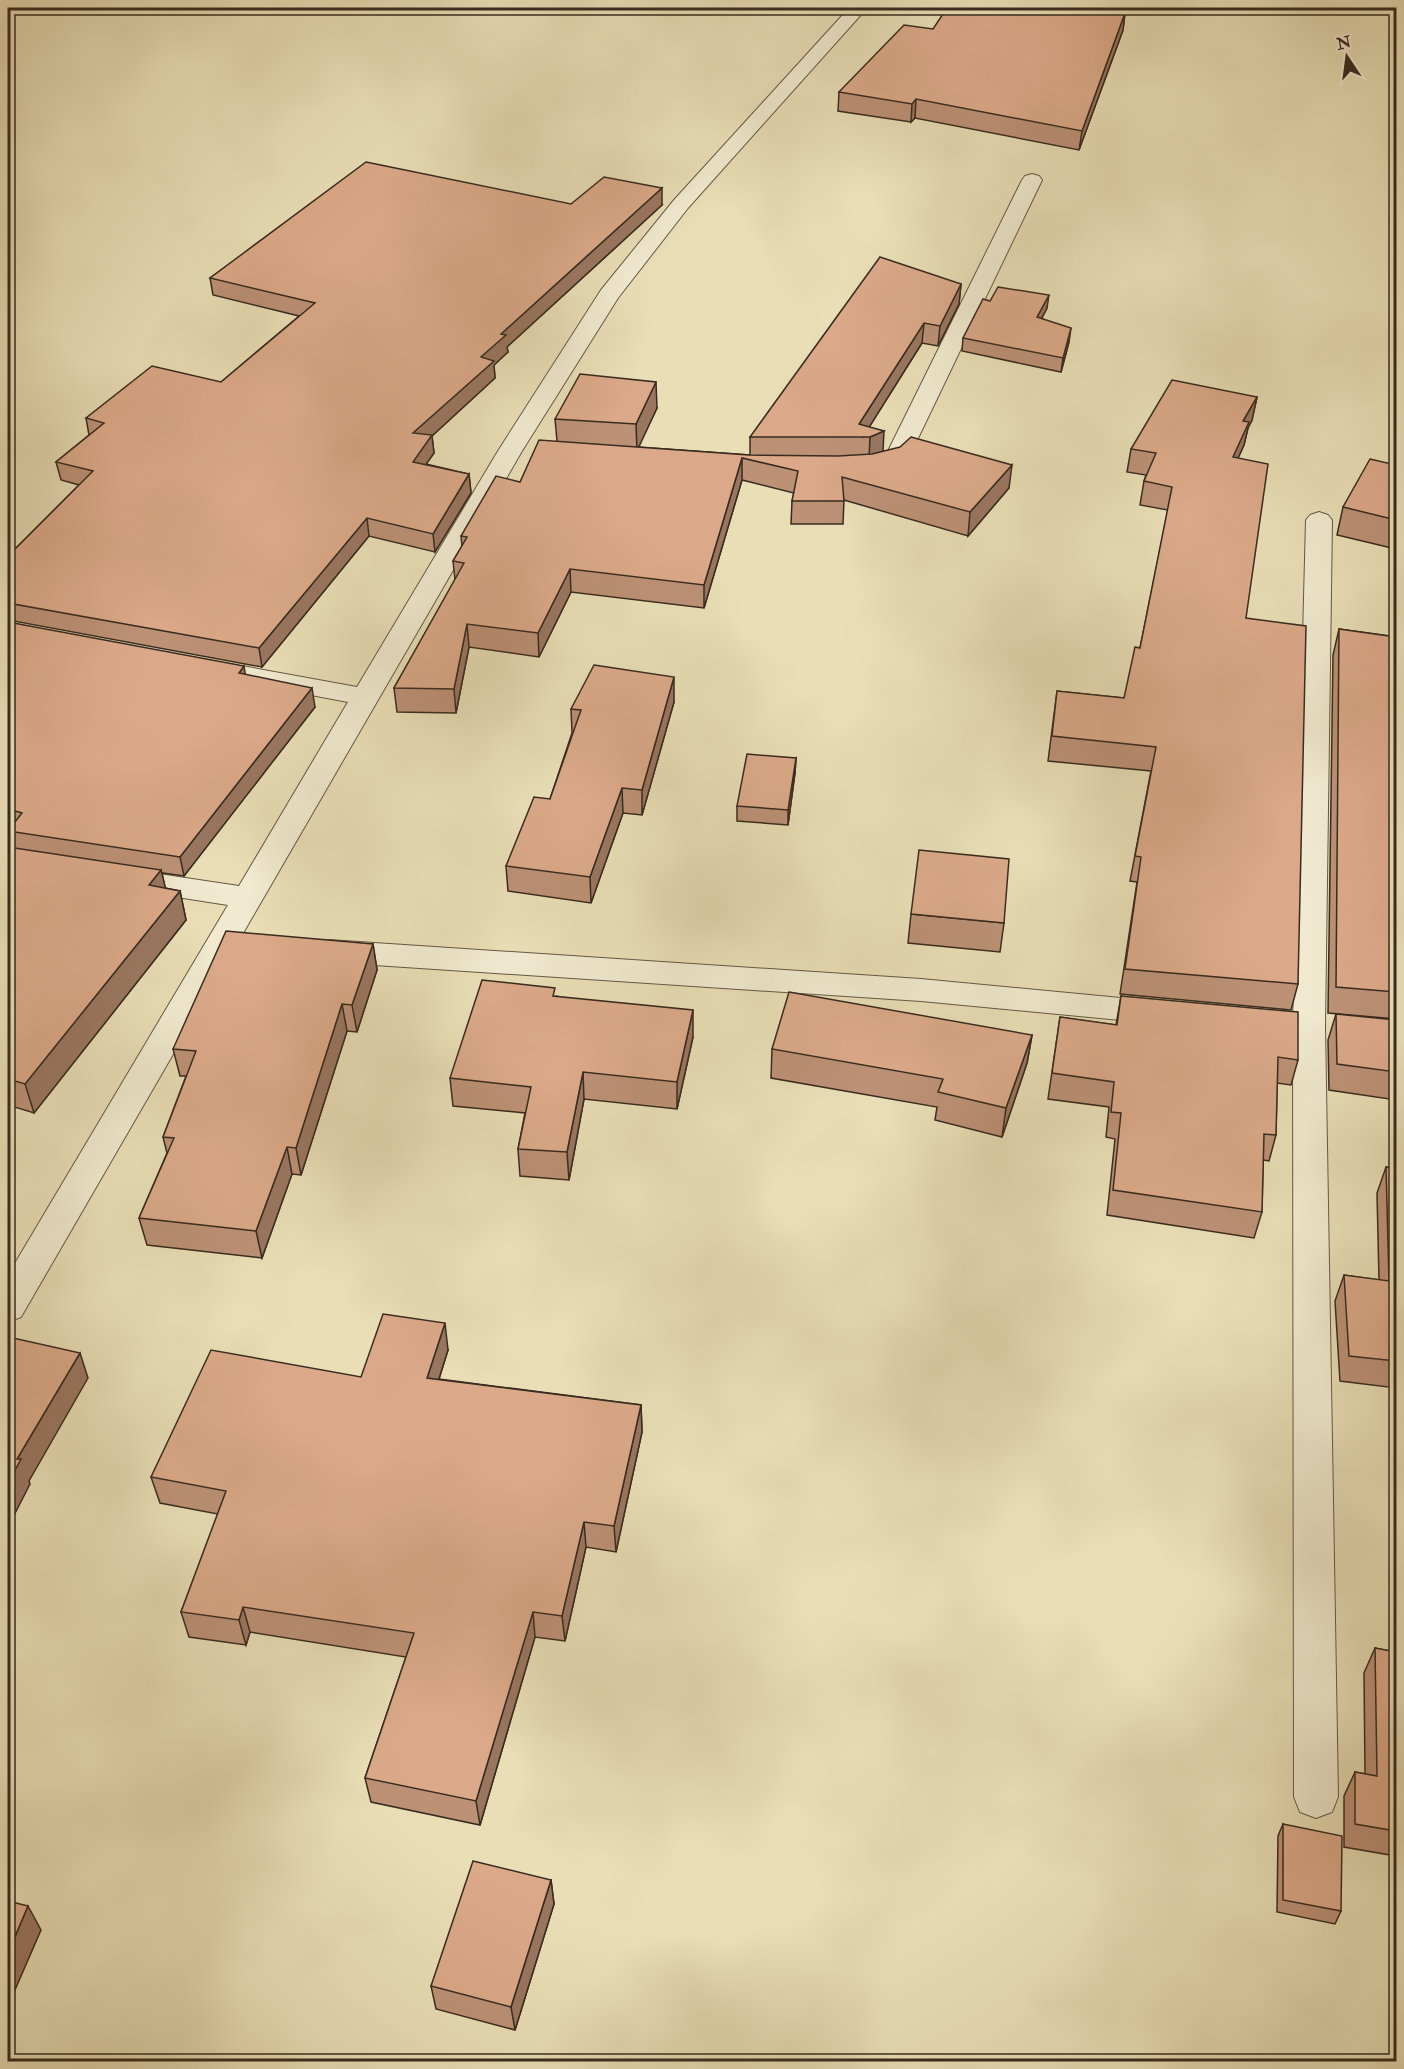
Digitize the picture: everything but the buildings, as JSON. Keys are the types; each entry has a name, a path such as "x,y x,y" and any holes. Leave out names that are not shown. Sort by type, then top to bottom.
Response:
{"street":[{"path":"8,1307 365,697 521,452 609,295 681,204 858,8"},
{"path":"848,470 889,463 898,455 1032,180"},
{"path":"1316,1797 1312,1026 1318,520"},
{"path":"221,670 365,697"},
{"path":"87,874 247,898"},
{"path":"220,944 255,946"},
{"path":"303,949 921,990 1191,1015"}]}
